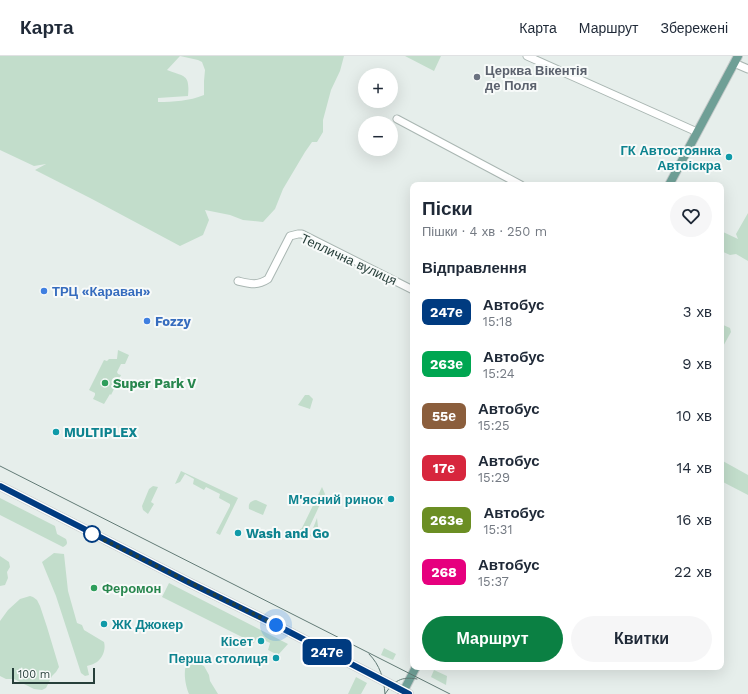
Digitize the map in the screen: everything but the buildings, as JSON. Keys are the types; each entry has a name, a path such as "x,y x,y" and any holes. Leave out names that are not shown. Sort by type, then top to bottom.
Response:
{"main road":[{"path":"671,182 736,59"},
{"path":"0,486 276,625 405,693 415,670"}],"street":[{"path":"527,56 542,59 697,132"},
{"path":"736,59 748,69"},
{"path":"398,120 516,182"},
{"name":"Теплична вулиця","path":"238,281 256,284 268,279 290,236 302,234 410,288"}],"green space":[{"path":"0,56 180,56 344,56 340,71 331,90 323,120 323,132 317,142 312,142 305,152 283,189 275,209 263,222 243,220 230,215 205,210 209,220 203,235 180,246 35,170 46,164 34,166 0,150","holes":["180,56 202,62 205,70 204,95 181,101 158,102 158,98 188,96 188,84 185,77 167,70"]},
{"path":"405,56 441,56 434,71"},
{"path":"748,213 748,261 736,254 730,255 724,252 724,232 738,239 736,234"},
{"path":"724,325 730,328 731,332 724,345"},
{"name":"Super Park V","path":"118,350 129,355 125,364 121,364 117,372 121,375 111,395 110,394 104,404 93,399 95,393 89,390 104,360 107,361 109,359 117,359"},
{"path":"305,395 309,395 313,399 310,409 298,405"},
{"path":"724,462 748,475 748,495 724,483"},
{"path":"181,471 238,498 220,535 216,533 230,504 219,498 220,494 206,487 204,490 193,484 194,479 185,474 180,482 175,484"},
{"path":"153,486 158,487 151,502 154,504 148,514 143,510 142,506 149,489"},
{"path":"322,487 325,494 307,532 304,534 298,531 302,528"},
{"path":"0,498 55,526 57,534 66,539 66,545 63,547 0,515"},
{"path":"256,500 267,505 263,515 249,509 250,503"},
{"path":"317,518 318,527 318,539 310,536"},
{"path":"54,553 64,554 68,591 77,623 82,625 84,630 104,642 105,645 104,653 101,658 96,663 87,666 89,675 85,676 81,673 56,596 42,562"},
{"path":"0,556 9,562 10,567 7,572 8,578 5,585 0,586"},
{"path":"169,583 288,644 278,655 268,650 270,643 257,637 254,643 162,597"},
{"path":"30,596 37,600 40,606 59,667 52,676 46,688 42,690 34,689 14,679 6,679 0,676 0,621 8,610 20,599"},
{"path":"384,648 396,654 393,660 381,655"},
{"path":"189,660 204,666 209,675 210,681 218,694 189,694 185,681 185,667"},
{"path":"434,670 447,676 446,685 431,677"},
{"path":"356,677 367,683 361,694 348,694"}],"tram line":[{"path":"0,466 450,694"},
{"path":"369,654 381,672 385,694"},
{"path":"385,694 398,680 407,678 417,679"}],"bus line":[{"name":"247е","path":"0,486 276,625 409,694"}],"place":[{"name":"Церква Вікентія де Поля","path":"477,77"},
{"name":"ГК Автостоянка Автоіскра","path":"729,157"},
{"name":"ТРЦ «Караван»","path":"44,291"},
{"name":"Fozzy","path":"147,321"},
{"name":"Super Park V","path":"105,383"},
{"name":"MULTIPLEX","path":"56,432"},
{"name":"М'ясний ринок","path":"391,499"},
{"name":"Wash and Go","path":"238,533"},
{"name":"Феромон","path":"94,588"},
{"name":"ЖК Джокер","path":"104,624"},
{"name":"Кісет","path":"261,641"},
{"name":"Перша столиця","path":"276,658"}],"route":[{"path":"92,534 276,625"}]}
